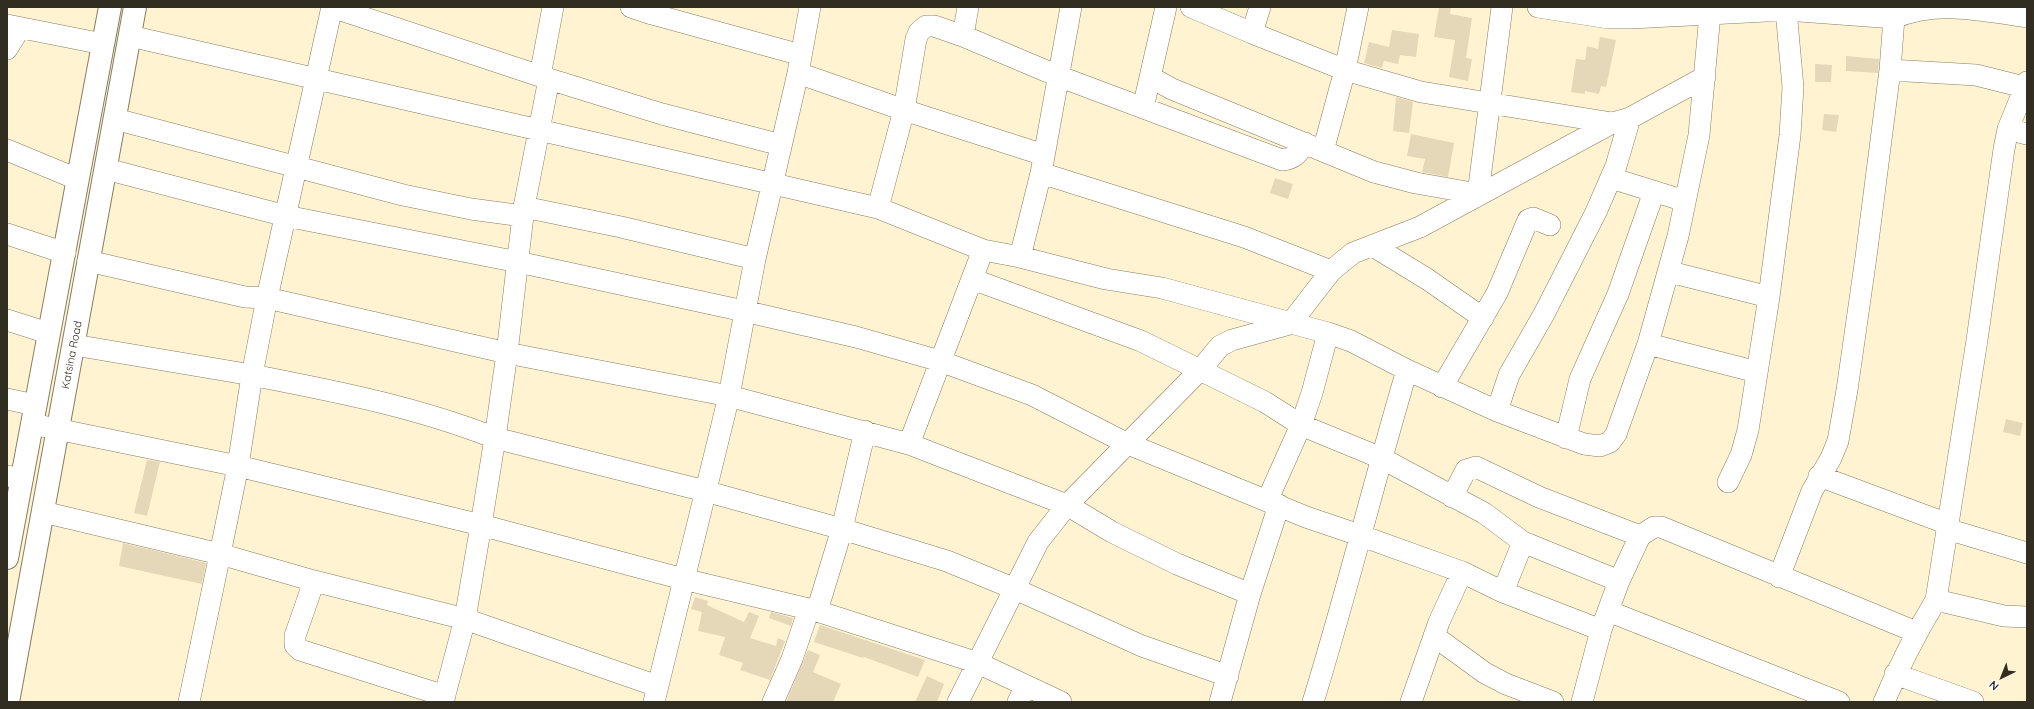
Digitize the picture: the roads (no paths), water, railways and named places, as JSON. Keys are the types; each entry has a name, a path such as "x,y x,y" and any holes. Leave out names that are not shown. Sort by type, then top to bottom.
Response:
{"highway":[{"path":"7,558 14,478 33,415 65,253 77,179 110,7"},
{"name":"Katsina Road","path":"8,702 135,7"}],"street":[{"path":"314,582 295,636 295,644 300,650 444,699 465,619 495,438 524,212 539,131 553,7"},
{"path":"631,7 799,64 904,110 1042,164 1175,214 1244,237 1331,271"},
{"path":"43,512 220,554 314,582 465,619 656,694 729,396 744,311 799,64 810,7"},
{"path":"963,36 968,7"},
{"path":"1020,257 1042,164 1071,7"},
{"path":"1143,108 1152,78 1166,7"},
{"path":"1191,7 1252,34 1345,70 1421,92 1489,103 1621,120"},
{"path":"1252,34 1260,7"},
{"path":"878,208 904,110 919,32 926,26 934,26 963,36 1058,76 1282,160 1292,160 1314,147 1345,70 1358,7"},
{"path":"1478,194 1502,7"},
{"path":"1538,7 1609,18 1652,13 1710,14 1786,10 1894,18 1910,11 1931,7 1971,8 2027,17"},
{"path":"188,702 238,466 252,374 267,298 315,79 337,8 545,78 662,114 781,145"},
{"path":"1728,482 1741,455 1748,430 1769,297 1790,134 1794,87 1786,10"},
{"path":"130,36 878,208 983,250 1020,257 1106,279 1162,288 1208,299 1351,341 1442,387 1497,411 1566,438 1584,444 1600,446 1610,442 1616,434 1648,344 1670,272 1699,136 1710,14"},
{"path":"1779,577 1812,491 1819,476 1831,458 1838,441 1847,390 1890,70 1894,18"},
{"path":"7,50 13,26 103,44"},
{"path":"1884,702 1895,674 1916,632 1936,600 2018,132 2025,84 1976,75 1890,70"},
{"path":"958,702 1038,542 1067,505 1126,443 1201,369 1220,346 1232,340 1290,324 1331,271 1354,253 1420,227 1478,194 1705,77"},
{"path":"1152,78 1172,89 1381,174 1416,183 1478,194"},
{"path":"115,119 403,195 470,209 524,212 621,227 755,259"},
{"path":"1497,411 1509,375 1572,261 1611,178 1616,166 1621,120"},
{"path":"7,150 77,179"},
{"path":"106,170 286,216 518,262 744,311 856,338 940,361 1032,396 1126,443 1306,518 1359,535 1462,572 1503,592 1602,630"},
{"path":"1611,178 1685,202"},
{"path":"1566,438 1580,379 1618,294 1654,192"},
{"path":"1442,387 1497,293 1528,220 1533,218 1550,225"},
{"path":"7,234 65,253"},
{"path":"1373,246 1427,279 1483,318"},
{"path":"909,444 983,250"},
{"path":"88,262 245,297 267,298 507,353 729,396 865,431 909,444 1067,505 1112,532 1177,564 1250,594"},
{"path":"1670,272 1769,297"},
{"path":"972,279 1141,341 1201,369 1265,402 1301,425 1381,458 1484,513 1523,542 1619,581"},
{"path":"7,320 48,333"},
{"path":"1220,702 1273,503 1312,393 1328,333"},
{"path":"1648,344 1757,372"},
{"path":"74,345 252,374 447,419 495,438 842,529 946,561 1015,589 1142,646 1228,676"},
{"path":"1313,702 1337,624 1359,535 1407,370"},
{"path":"7,398 57,429 238,466 481,525 683,579 813,610 978,663 1022,694 1061,702"},
{"path":"772,702 813,610 842,529 865,431"},
{"path":"1452,497 1466,470 1476,467 1545,499 1640,536"},
{"path":"1819,476 1948,527 2027,553"},
{"path":"1582,702 1602,630 1619,581 1640,536 1654,527 1661,527 1779,577 1916,632"},
{"path":"1503,592 1523,542"},
{"path":"1411,702 1434,636 1462,572"},
{"path":"1936,600 2004,616 2027,617"},
{"path":"1608,611 1839,702"},
{"path":"1434,636 1485,673 1506,684 1553,702"},
{"path":"1895,674 1973,702"}]}
